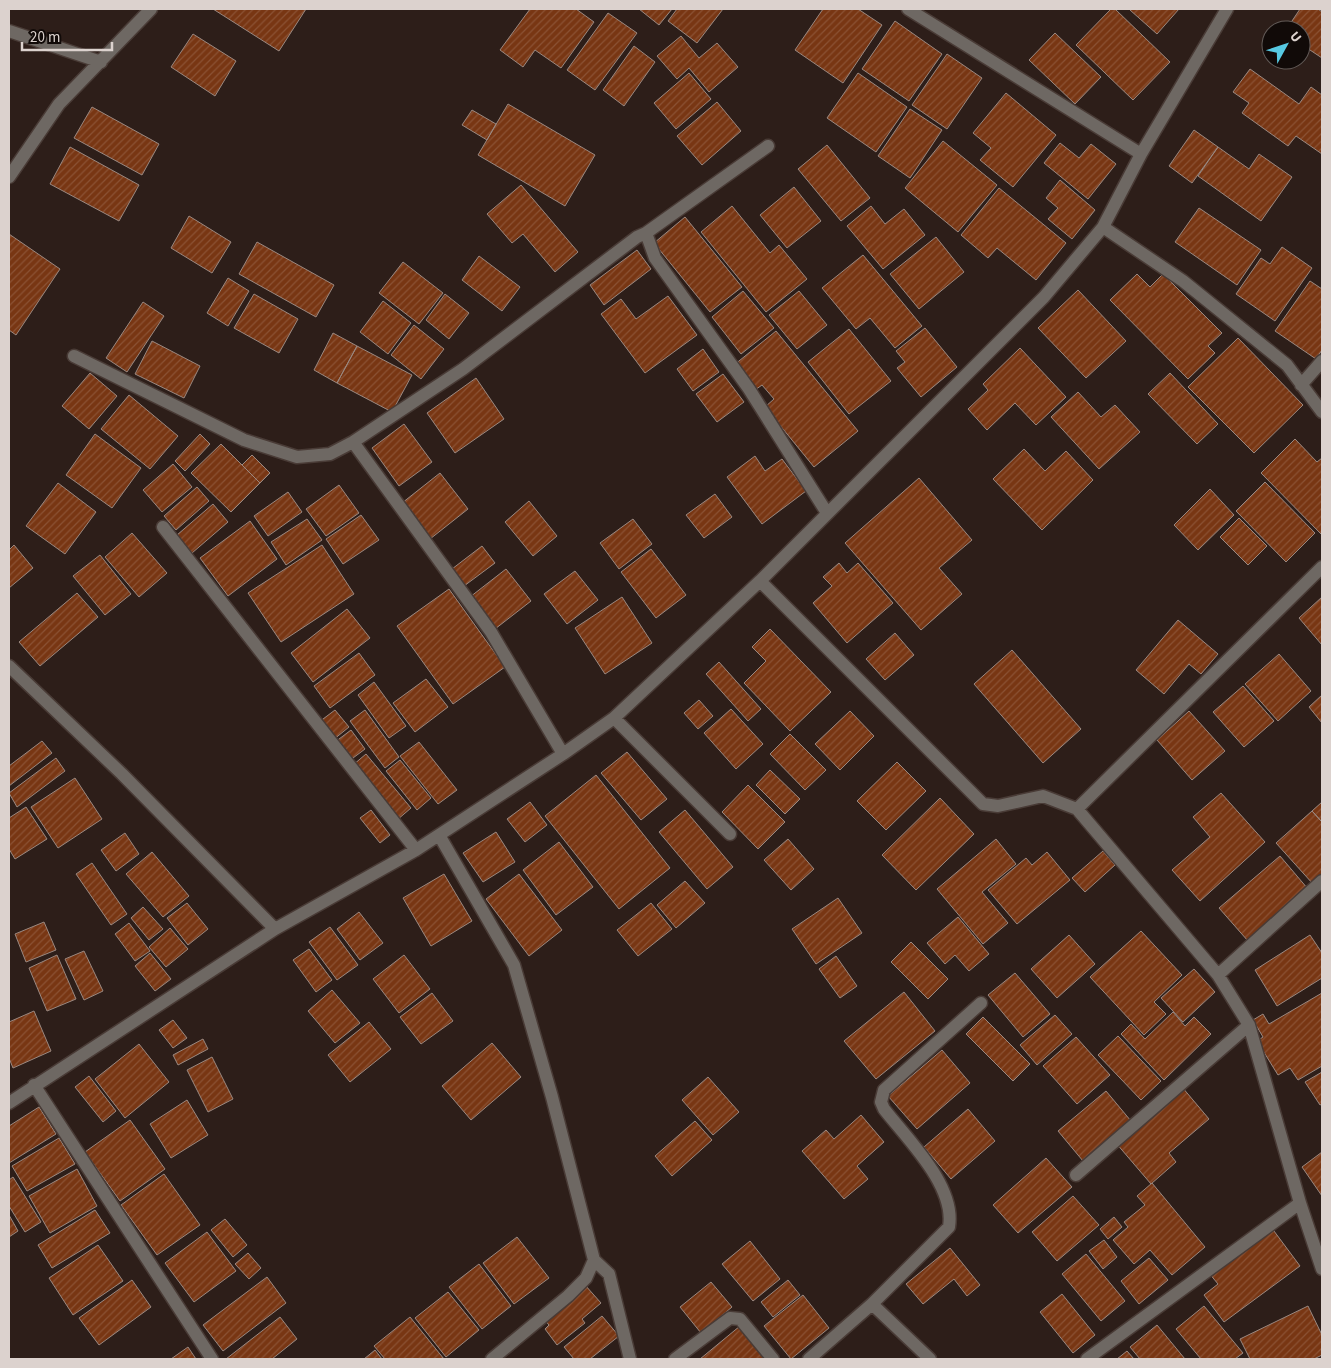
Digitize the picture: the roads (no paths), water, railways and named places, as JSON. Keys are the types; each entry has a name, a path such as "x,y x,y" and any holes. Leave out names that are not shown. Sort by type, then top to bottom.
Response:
{"street":[{"path":"9,178 59,104 151,9"},
{"path":"908,9 1141,154"},
{"path":"9,1103 275,929 439,836 614,718 760,581 1044,297 1103,227 1141,154 1228,9"},
{"path":"9,31 101,62"},
{"path":"74,356 244,440 297,457 330,454 353,442 463,369 637,237 646,233 768,146"},
{"path":"1103,227 1183,281 1287,366 1322,412"},
{"path":"646,233 655,258 749,388 827,513"},
{"path":"1302,385 1322,361"},
{"path":"353,442 492,632 563,754"},
{"path":"163,526 416,850"},
{"path":"1077,809 1322,567"},
{"path":"760,581 983,804 998,806 1043,796 1077,809 1218,975 1249,1025 1300,1203 1322,1269"},
{"path":"9,666 122,774 275,929"},
{"path":"614,718 730,834"},
{"path":"439,836 514,965 552,1097 594,1260 609,1274 630,1359"},
{"path":"1218,975 1322,880"},
{"path":"809,1359 872,1304 949,1227 950,1209 942,1184 884,1109 881,1102 884,1090 981,1003"},
{"path":"1076,1175 1249,1025"},
{"path":"34,1086 212,1359"},
{"path":"1087,1359 1300,1203"},
{"path":"492,1359 568,1296 586,1278 594,1260"},
{"path":"872,1304 930,1359"},
{"path":"675,1359 730,1318 736,1317 741,1320 773,1359"}]}
